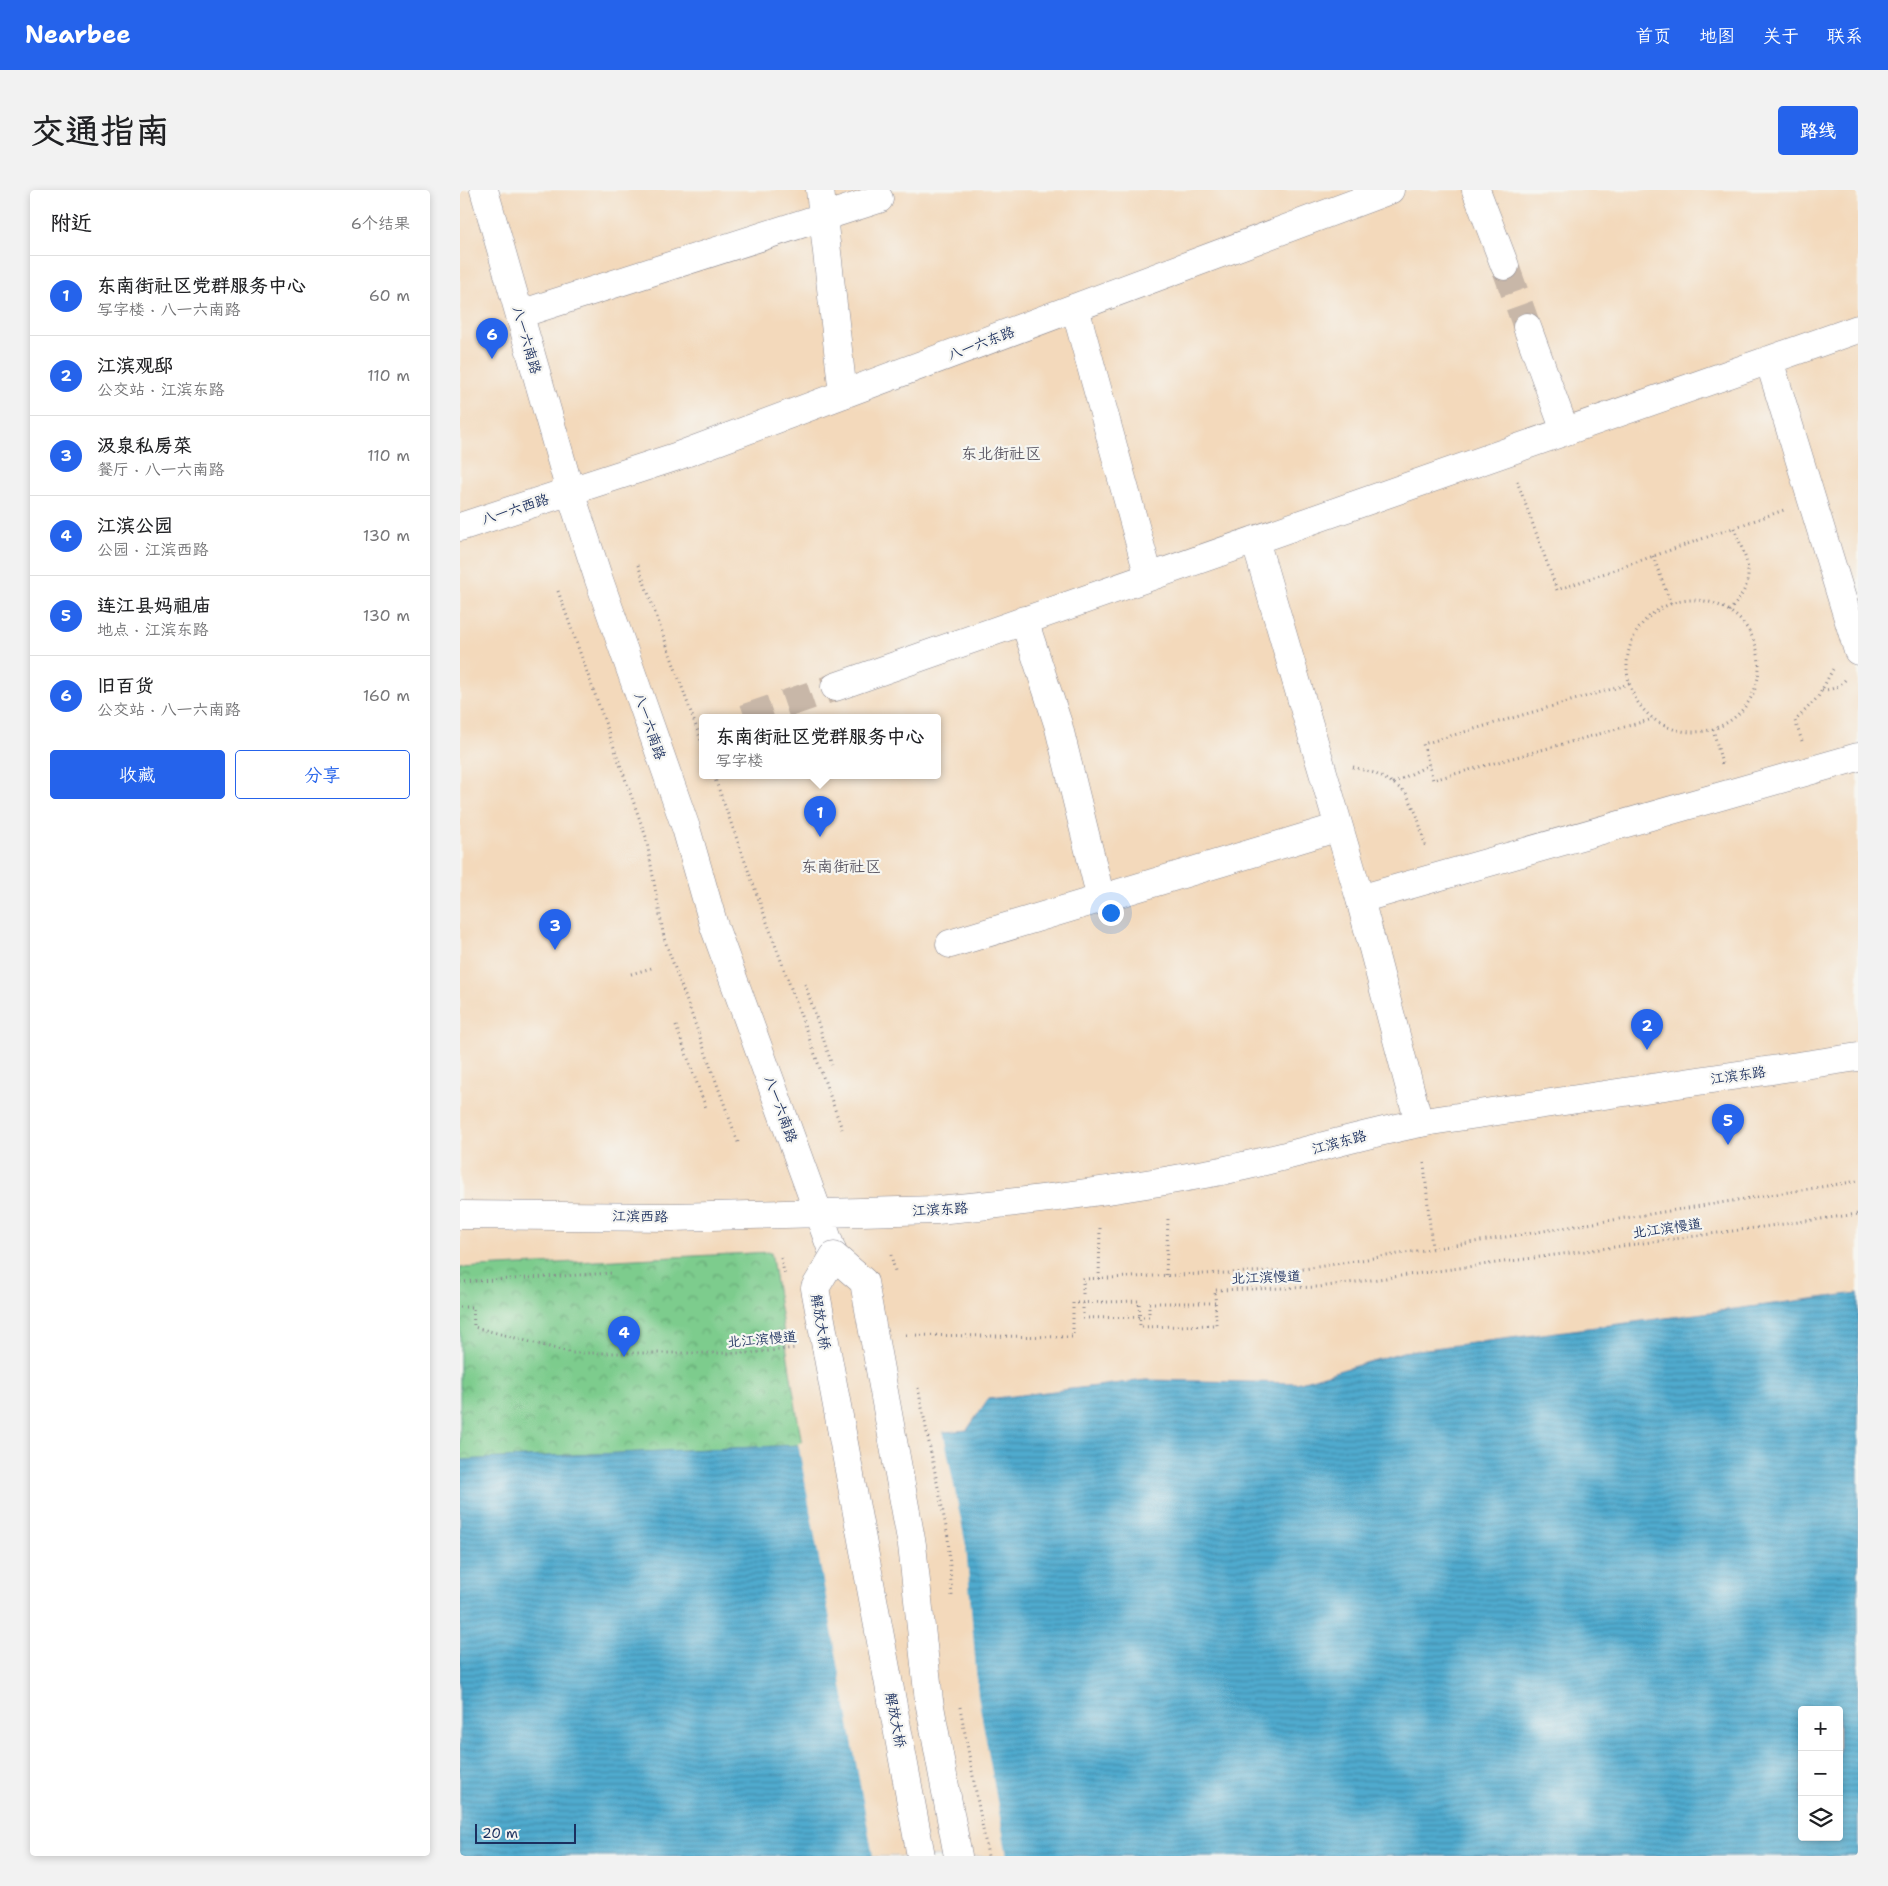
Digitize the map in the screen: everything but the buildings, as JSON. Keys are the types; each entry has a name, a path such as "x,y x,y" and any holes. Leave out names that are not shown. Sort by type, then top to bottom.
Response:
{"street":[{"name":"八一六南路","path":"484,190 570,491 601,586 686,828 714,926 834,1256"},
{"path":"820,190 843,394"},
{"name":"八一六东路","path":"570,491 675,457 1075,308 1354,196 1390,190"},
{"path":"1476,190 1504,266"},
{"path":"520,314 879,199"},
{"path":"1075,308 1149,577"},
{"path":"1527,327 1565,431"},
{"path":"835,686 1858,329"},
{"path":"1769,360 1804,510 1853,617 1858,651"},
{"name":"八一六西路","path":"460,526 570,491"},
{"path":"1255,540 1360,898 1418,1123"},
{"path":"1024,620 1058,724 1101,898"},
{"path":"1360,898 1858,757"},
{"path":"950,944 1339,827"},
{"name":"江滨东路","path":"819,1214 938,1210 1105,1190 1216,1172 1418,1123 1858,1057"},
{"name":"江滨西路","path":"460,1215 672,1217 819,1214"},
{"path":"834,1256 864,1282 912,1545 929,1702 958,1856"},
{"name":"解放大桥","path":"834,1256 815,1288 921,1856"}],"path":[{"path":"1507,452 1557,590 1734,528 1804,510"},
{"path":"1729,611 1742,597 1749,581 1747,563 1734,528"},
{"path":"1653,556 1671,604"},
{"path":"638,565 699,735"},
{"path":"558,591 646,837 664,938 739,1145"},
{"path":"1699,600 1721,605 1729,611 1740,618 1753,637 1760,658 1758,681 1749,702 1734,718 1714,729 1692,732 1672,728 1653,718 1639,703 1630,684 1627,664 1631,643 1641,624 1657,610 1676,602 1699,600"},
{"path":"1812,770 1795,721 1818,697 1830,677 1834,664"},
{"path":"1822,690 1830,690 1839,686 1845,681 1845,674"},
{"path":"1630,684 1423,744 1433,780 1653,718"},
{"path":"1393,783 1429,764"},
{"path":"1322,771 1355,767 1393,783 1406,792 1417,815 1434,878"},
{"path":"715,779 842,1129"},
{"path":"631,974 655,968"},
{"path":"805,984 832,1065"},
{"path":"676,1026 706,1108"},
{"path":"1424,1163 1432,1248"},
{"path":"900,1335 1073,1337 1073,1303 1130,1301 1139,1301 1140,1328 1216,1325 1215,1303 1149,1303 1149,1317 1083,1318 1083,1279 1298,1270 1858,1181"},
{"name":"北江滨慢道","path":"1215,1303 1215,1290 1319,1286 1858,1214"},
{"path":"1166,1275 1168,1219"},
{"path":"1099,1279 1100,1228"},
{"path":"460,1282 612,1273"},
{"name":"北江滨慢道","path":"460,1307 472,1307 474,1328 572,1353 751,1353 798,1347"}],"green space":[{"path":"771,1252 802,1445 460,1460 460,1268"}],"water":[{"path":"1858,1293 1858,1856 460,1856 460,1460 802,1445 967,1430 988,1399 1146,1380 1297,1383 1403,1352"}],"pier":[{"path":"943,1430 966,1546 978,1696 1007,1856 873,1856 798,1443"}],"tunnel":[{"path":"1505,266 1527,327"},
{"path":"757,714 835,687"}],"place":[{"name":"旧百货","path":"492,359"},
{"name":"东南街社区党群服务中心","path":"820,837"},
{"name":"汲泉私房菜","path":"555,950"},
{"name":"江滨观邸","path":"1647,1050"},
{"name":"连江县妈祖庙","path":"1728,1145"},
{"name":"江滨公园","path":"624,1357"}],"district":[{"name":"东北街社区","path":"1001,453"},
{"name":"东南街社区","path":"841,866"}]}
